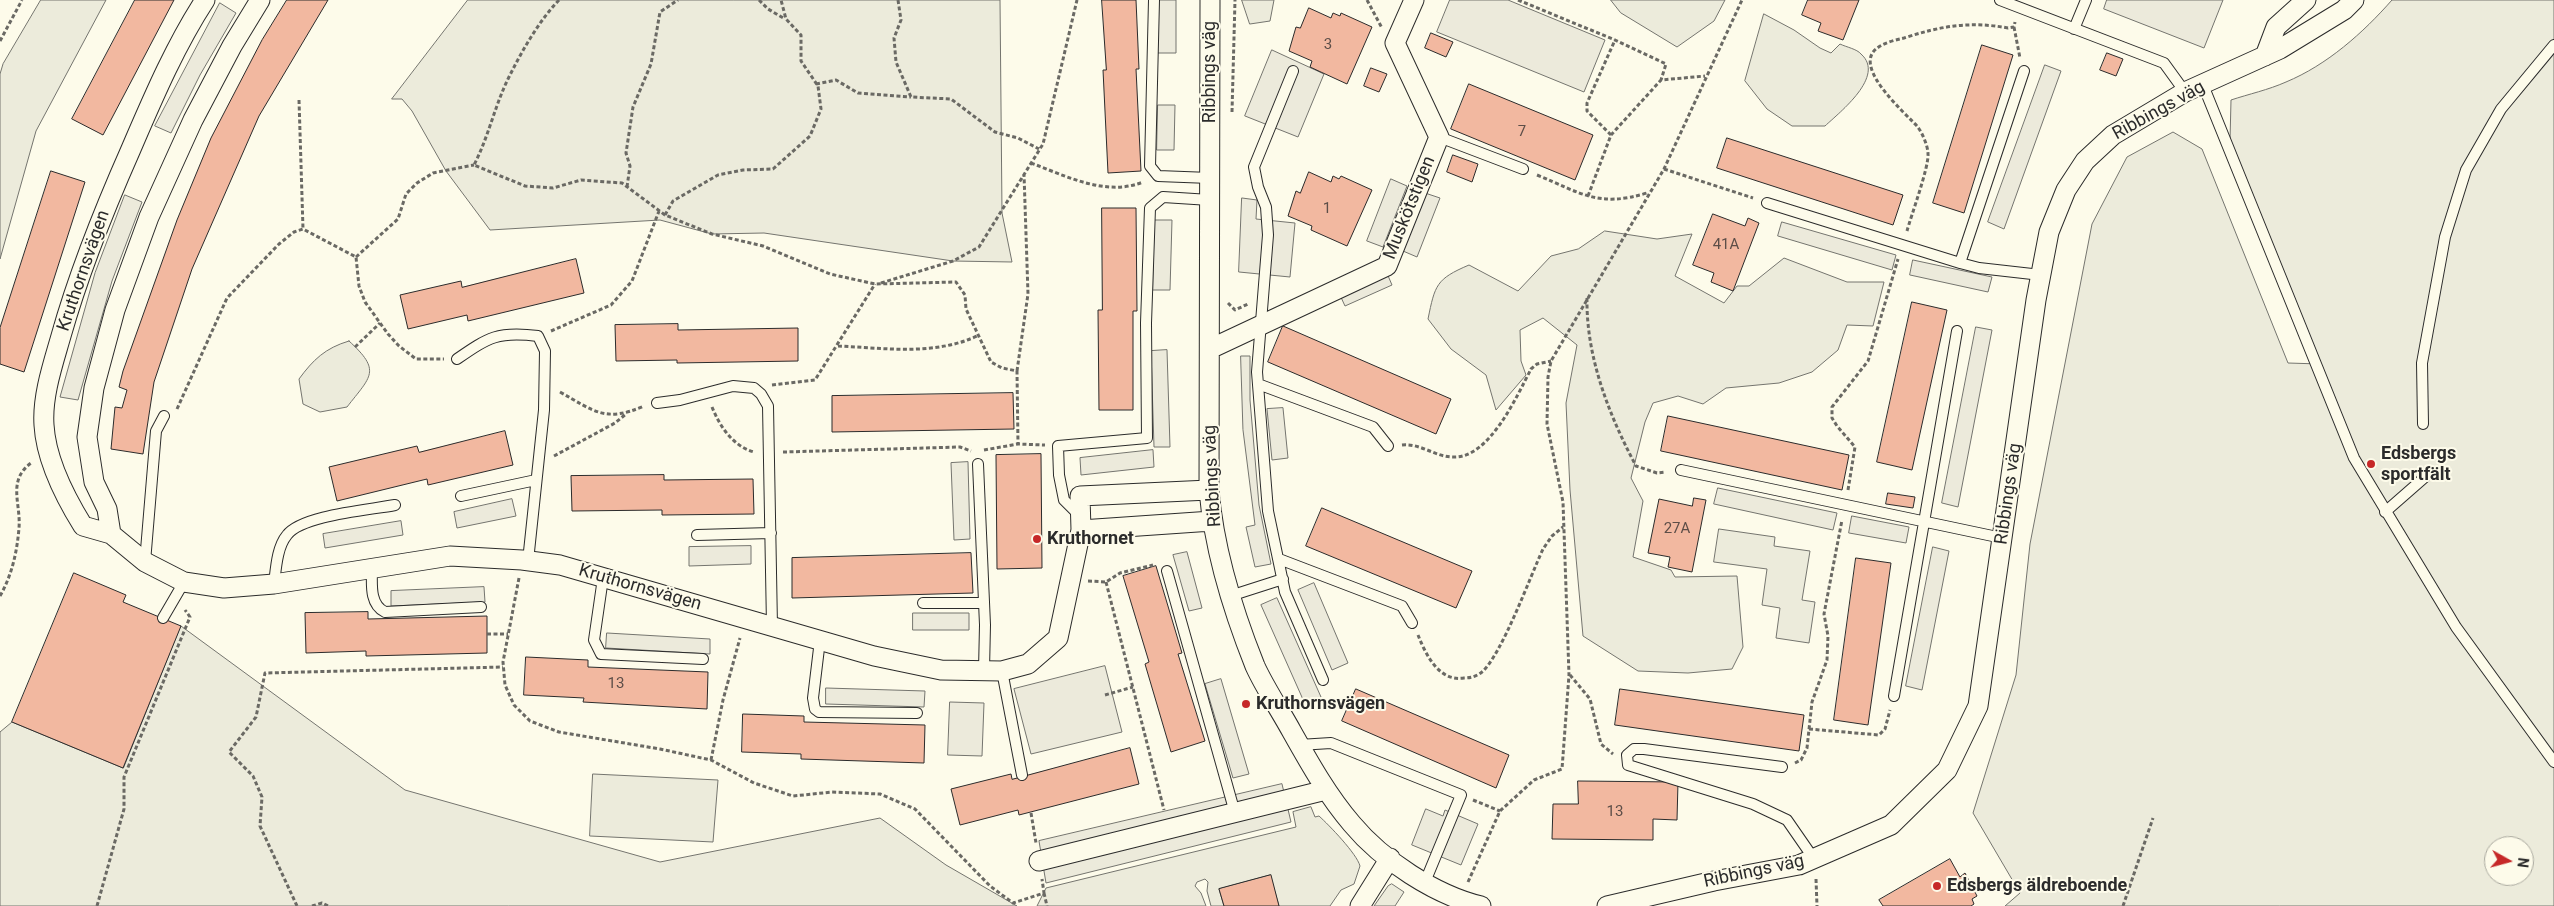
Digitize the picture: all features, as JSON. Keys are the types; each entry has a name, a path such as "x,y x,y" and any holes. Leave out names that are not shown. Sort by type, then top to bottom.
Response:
{"street":[{"name":"Kruthornsvägen","path":"205,0 150,104 108,203 71,302 49,378 44,425 50,454 66,498 83,526 111,534 180,590 274,584 450,556 525,561 560,565 874,656 941,670 993,671 1028,664 1058,638 1080,523 1080,496 1209,490"},
{"path":"111,534 108,509 94,482 86,437 94,388 115,310 149,217 193,120 232,46 260,0"},
{"name":"Ribbings väg","path":"1210,0 1209,490 1212,521 1230,596 1256,667 1326,790 1353,825 1390,858 1425,882 1460,901 1481,906"},
{"path":"1395,43 1414,0"},
{"path":"2265,56 2276,27 2306,0"},
{"name":"Ribbings väg","path":"1608,906 1714,881 1799,865 1814,859 1891,825 1947,770 1978,706 2041,274 2049,232 2066,190 2085,161 2113,134 2185,92 2265,56 2344,10 2354,0"},
{"name":"Muskötstigen","path":"1210,349 1387,266 1439,137 1395,43"},
{"path":"1080,523 1212,521"},
{"path":"1039,861 1326,790"},
{"path":"1360,906 1390,858"}],"lane":[{"path":"1154,0 1150,166 1158,176 1210,178"},
{"path":"2000,0 2164,63 2185,92"},
{"path":"2074,29 2086,0"},
{"path":"2423,424 2422,363 2445,237 2466,170 2501,109 2554,45"},
{"path":"1293,71 1254,167 1258,187 1266,207 1268,235 1260,326 1258,384 1268,511 1282,579 1323,680"},
{"path":"1960,263 2024,71"},
{"path":"2202,85 2354,458 2456,627 2554,762"},
{"path":"1439,137 1523,169"},
{"path":"1080,523 1064,500 1059,474 1058,446 1146,438 1146,323 1150,208 1163,198 1210,200"},
{"path":"1767,203 1979,268 2041,274"},
{"path":"1894,696 1957,331"},
{"path":"457,359 486,339 505,335 538,336 545,351 538,464 525,561"},
{"path":"1258,384 1373,427 1388,446"},
{"path":"657,403 680,400 733,386 754,388 762,394 768,406 771,452 772,626"},
{"path":"145,562 156,431 164,416"},
{"path":"978,464 984,603 993,671 1022,775"},
{"path":"1681,470 2002,538"},
{"path":"2385,512 2426,477"},
{"path":"461,496 536,480"},
{"path":"274,584 278,558 288,533 307,522 395,505"},
{"path":"697,535 771,533"},
{"path":"1278,559 1402,606 1412,622"},
{"path":"372,568 373,597 378,609 385,612 481,607"},
{"path":"1168,571 1235,813"},
{"path":"603,578 594,640 601,654 703,659"},
{"path":"1230,596 1282,579"},
{"path":"163,618 180,590"},
{"path":"923,603 984,603"},
{"path":"820,640 813,698 815,708 819,712 917,714"},
{"path":"1299,745 1331,743 1461,795 1425,882"},
{"path":"1782,766 1644,749 1634,749 1627,754 1628,765 1753,804 1787,820 1814,859"}],"path":[{"path":"0,41 22,0"},
{"path":"474,165 485,144 509,76 546,13 559,0"},
{"path":"627,187 630,166 626,153 633,107 651,64 660,12 678,0"},
{"path":"665,215 673,201 718,175 743,170 773,169 810,136 821,109 816,84 801,61 801,35 786,19 768,9 759,0"},
{"path":"781,0 786,19"},
{"path":"898,0 901,20 894,38 896,62 911,97"},
{"path":"762,394 774,384 815,380 875,284 953,261 979,247 1043,144 1077,0"},
{"path":"1367,0 1378,24 1395,43"},
{"path":"1518,0 1615,40 1666,64 1661,80 1611,135 1588,196"},
{"path":"1460,901 1479,854 1500,811 1534,780 1562,769 1569,675 1563,502 1546,424 1548,377 1551,360 1648,193 1664,169 1705,76 1742,0"},
{"path":"2019,7 2014,27 2018,54 2024,71"},
{"path":"1782,766 1801,760 1806,748 1812,702 1827,660 1828,636 1824,614 1855,447 1832,418 1832,407 1868,361 1928,155 1918,127 1877,81 1870,67 1871,55 1876,49 1888,42 1922,32 1968,23 2008,28 2014,27"},
{"path":"1611,135 1587,112 1587,103 1615,40"},
{"path":"1661,80 1705,76"},
{"path":"816,84 836,80 858,93 951,99 995,132 1018,138 1039,149"},
{"path":"298,100 303,229"},
{"path":"1031,163 1094,186 1136,185 1158,176"},
{"path":"356,257 398,218 406,194 417,183 433,172 474,165 525,186 553,188 581,180 615,182 627,187 665,215 712,234 763,246 830,274 875,284 956,282 965,295 966,309 991,362 1002,368 1016,370"},
{"path":"1523,169 1588,196 1603,200 1618,200 1648,193"},
{"path":"1664,169 1736,193"},
{"path":"1018,444 1016,370 1028,294 1024,174"},
{"path":"538,336 611,305 632,280 659,211"},
{"path":"164,416 174,413 178,407 227,298 279,244 294,232 303,229 356,257"},
{"path":"356,257 359,286 365,302 380,324 399,346 416,359 438,358"},
{"path":"1587,297 1586,322 1590,348 1614,423 1636,466 1656,473 1681,470"},
{"path":"355,347 380,324"},
{"path":"838,346 904,350 963,343 978,336"},
{"path":"1388,446 1413,444 1451,458 1468,455 1477,450 1503,421 1531,370 1537,364 1551,360"},
{"path":"544,383 590,409 609,415 626,414 657,403"},
{"path":"706,393 718,423 744,449 753,452 960,447 973,452 978,464"},
{"path":"538,464 608,427 626,414"},
{"path":"982,450 1018,444 1058,446"},
{"path":"0,596 13,566 20,527 17,486 22,470 40,456 50,454"},
{"path":"1412,622 1428,658 1443,673 1461,679 1480,673 1499,647 1543,549 1552,536 1564,526"},
{"path":"525,561 508,634 504,667 506,685 514,705 530,721 559,732 660,749 711,760 754,783 793,796 832,792 880,794 915,808 990,886 1013,903 1044,893"},
{"path":"1070,580 1106,582 1120,573 1162,563 1168,571"},
{"path":"1106,582 1169,830"},
{"path":"97,906 124,810 124,777 190,617 180,590"},
{"path":"711,760 722,700 740,636 749,619"},
{"path":"487,634 508,634"},
{"path":"297,906 260,826 262,797 253,776 229,752 256,718 265,674 504,667"},
{"path":"1569,675 1590,698 1601,744 1616,755 1627,754"},
{"path":"1105,695 1133,687"},
{"path":"1808,729 1879,735 1885,729 1894,696"},
{"path":"1461,795 1500,811"},
{"path":"1031,813 1033,825"},
{"path":"2123,906 2153,818"},
{"path":"1814,859 1817,906"},
{"path":"1039,861 1048,906"},
{"path":"312,906 322,903 328,906"}],"shaded area":[{"path":"41,0 106,0 36,131 0,259 0,74 3,64"},
{"path":"468,0 1000,0 1002,213 1012,262 953,261 764,233 712,234 660,220 490,230 446,171 412,111 402,99 392,99"},
{"path":"1158,0 1176,0 1176,53 1158,53"},
{"path":"1242,0 1274,0 1270,21 1250,24"},
{"path":"1450,0 1508,0 1605,40 1584,92 1437,32"},
{"path":"1611,0 1725,0 1714,21 1677,47 1621,13"},
{"path":"2107,0 2223,0 2204,48 2104,9"},
{"path":"2392,0 2554,0 2554,906 2005,906 2020,893 1973,813 2016,675 2030,544 2092,224 2127,157 2173,132 2202,149 2288,363 2320,364 2230,141 2231,100 2279,85 2301,75 2316,67 2357,36"},
{"path":"220,3 236,13 200,75 171,133 155,126"},
{"path":"1764,14 1831,53 1840,44 1854,49 1861,54 1867,63 1868,73 1865,83 1850,103 1825,126 1792,126 1767,109 1745,81"},
{"path":"1272,50 1324,74 1298,137 1245,116"},
{"path":"2045,65 2061,71 2004,229 1988,222"},
{"path":"1158,105 1175,105 1174,150 1157,150"},
{"path":"1391,179 1407,186 1383,247 1367,241"},
{"path":"1425,193 1440,198 1417,257 1403,251"},
{"path":"125,195 142,202 112,281 78,400 60,397 95,273"},
{"path":"1242,198 1257,200 1256,219 1295,223 1290,277 1239,272"},
{"path":"1154,220 1172,220 1170,290 1153,290"},
{"path":"1782,222 1896,255 1892,270 1778,236"},
{"path":"1605,231 1657,239 1692,234 1675,276 1724,303 1737,286 1749,286 1784,258 1847,282 1884,282 1873,326 1847,325 1838,350 1812,372 1779,383 1726,388 1703,404 1678,396 1653,403 1645,422 1631,478 1643,501 1633,557 1671,570 1675,577 1737,576 1743,647 1732,669 1688,673 1638,671 1583,636 1570,490 1566,403 1577,345 1543,318 1520,330 1521,361 1526,375 1496,410 1486,375 1451,349 1428,319 1435,291 1439,284 1443,279 1458,270 1469,265 1518,291 1551,256 1578,249"},
{"path":"1913,260 1992,277 1988,292 1910,275"},
{"path":"1386,271 1392,285 1345,306 1339,293"},
{"path":"1976,327 1992,330 1958,507 1942,503"},
{"path":"349,341 366,360 369,367 367,380 362,388 347,407 320,412 303,404 299,379 309,366 326,351"},
{"path":"1167,350 1170,447 1154,447 1151,351"},
{"path":"1241,356 1250,356 1250,400 1259,505 1271,564 1255,567 1246,527 1255,525 1243,430"},
{"path":"1283,408 1288,458 1272,460 1267,409"},
{"path":"1153,450 1154,467 1081,475 1080,458"},
{"path":"968,462 970,539 954,540 951,463"},
{"path":"1718,488 1837,513 1833,530 1714,504"},
{"path":"512,499 516,516 457,528 454,512"},
{"path":"1852,516 1909,527 1906,543 1849,533"},
{"path":"401,521 403,535 325,548 323,534"},
{"path":"1719,529 1775,537 1774,546 1810,551 1802,600 1815,602 1809,643 1776,638 1780,608 1762,605 1767,569 1714,562"},
{"path":"751,546 751,564 689,566 689,547"},
{"path":"1933,547 1949,551 1922,690 1906,686"},
{"path":"1187,552 1202,608 1189,611 1173,555"},
{"path":"1314,583 1348,663 1332,670 1298,590"},
{"path":"484,587 485,602 391,606 391,591"},
{"path":"1277,598 1321,697 1305,704 1261,605"},
{"path":"913,613 969,613 969,630 913,630"},
{"path":"181,626 405,790 660,862 880,818 946,865 1017,906 0,906 0,732 12,722 123,768"},
{"path":"607,633 710,639 710,654 606,648"},
{"path":"1105,666 1122,732 1031,754 1014,689"},
{"path":"1221,679 1249,774 1233,778 1205,684"},
{"path":"826,688 925,691 924,707 826,704"},
{"path":"950,702 984,703 982,756 948,755"},
{"path":"593,774 718,780 713,842 590,836"},
{"path":"1282,784 1291,822 1046,883 1039,841"},
{"path":"1311,807 1315,817 1319,816 1336,833 1354,854 1360,866 1354,884 1341,890 1330,906 1279,906 1270,875 1219,889 1224,906 1211,906 1207,891 1208,882 1205,879 1197,882 1195,886 1201,893 1206,906 1037,906 1046,888 1296,827 1293,812"},
{"path":"1426,809 1443,816 1445,810 1478,824 1461,865 1412,845"},
{"path":"1392,884 1404,892 1395,906 1374,906 1388,886"}],"building":[{"path":"135,0 174,0 103,135 72,119"},
{"path":"287,0 328,0 259,116 192,269 154,382 143,454 111,449 115,407 122,408 127,390 119,387 123,371 177,220 211,138 262,40"},
{"path":"1102,0 1136,0 1139,69 1136,69 1141,171 1108,173 1103,70 1106,70"},
{"path":"1808,0 1859,0 1843,40 1818,31 1821,23 1802,15"},
{"path":"1309,8 1331,18 1333,13 1340,16 1341,13 1372,27 1347,84 1310,67 1312,61 1289,51 1296,27 1300,28"},
{"path":"1431,33 1453,42 1446,57 1425,48"},
{"path":"1982,45 2013,55 1964,213 1933,203"},
{"path":"2107,53 2123,59 2116,76 2100,70"},
{"path":"1371,68 1387,74 1379,92 1364,86"},
{"path":"1469,84 1593,135 1575,180 1451,129"},
{"path":"1727,138 1903,195 1893,225 1717,168"},
{"path":"1453,155 1478,164 1472,182 1447,172"},
{"path":"51,171 85,182 24,372 0,364 0,328"},
{"path":"1309,172 1331,182 1333,176 1339,179 1341,176 1372,190 1347,246 1311,230 1312,226 1288,216 1296,191 1300,193"},
{"path":"1102,208 1136,208 1137,311 1133,311 1133,410 1099,410 1098,310 1102,310"},
{"path":"1713,214 1745,226 1748,218 1759,223 1733,291 1711,282 1714,273 1693,265"},
{"path":"576,259 584,293 468,321 467,315 408,329 400,295 461,281 462,287"},
{"path":"1912,302 1947,310 1912,470 1877,462"},
{"path":"678,324 678,330 798,328 798,361 677,363 677,360 616,361 615,325"},
{"path":"1283,326 1451,399 1436,434 1268,362"},
{"path":"1013,393 1014,429 832,432 832,396"},
{"path":"1668,416 1849,455 1842,490 1661,451"},
{"path":"505,431 513,465 428,485 427,479 337,501 329,467 417,446 419,452"},
{"path":"1041,454 1042,568 997,569 996,455"},
{"path":"664,475 664,480 753,479 754,514 662,515 662,510 572,511 571,476"},
{"path":"1888,493 1915,497 1913,508 1886,504"},
{"path":"1694,498 1706,500 1692,572 1668,567 1670,557 1648,553 1659,499 1692,506"},
{"path":"1322,508 1472,571 1456,608 1306,546"},
{"path":"971,553 973,593 792,598 792,558"},
{"path":"1856,558 1891,563 1868,725 1834,720"},
{"path":"1156,566 1182,653 1178,654 1205,741 1171,752 1145,664 1149,662 1123,576"},
{"path":"74,573 126,595 123,602 181,626 123,768 12,722"},
{"path":"368,612 368,619 487,616 487,653 366,656 366,651 306,653 305,613"},
{"path":"526,657 588,660 588,667 708,672 707,709 583,702 584,698 524,695"},
{"path":"1356,689 1509,755 1496,788 1342,721"},
{"path":"1620,689 1804,715 1799,751 1615,725"},
{"path":"743,714 804,716 804,722 925,725 924,763 801,759 801,754 742,752"},
{"path":"1130,748 1139,784 1019,815 1018,810 960,825 951,789 1011,774 1012,779"},
{"path":"1578,781 1678,782 1677,820 1653,819 1653,840 1552,839 1553,804 1578,804"},
{"name":"Edsbergs äldreboende","path":"1950,859 1960,877 1965,873 1977,896 1972,899 1974,904 1971,906 1883,906 1879,900"},
{"path":"1271,875 1279,906 1224,906 1219,889"}],"place":[{"name":"Edsbergs sportfält","path":"2371,464"},
{"name":"Kruthornet","path":"1037,539"},
{"name":"Kruthornsvägen","path":"1246,704"},
{"name":"Edsbergs äldreboende","path":"1937,886"}]}
